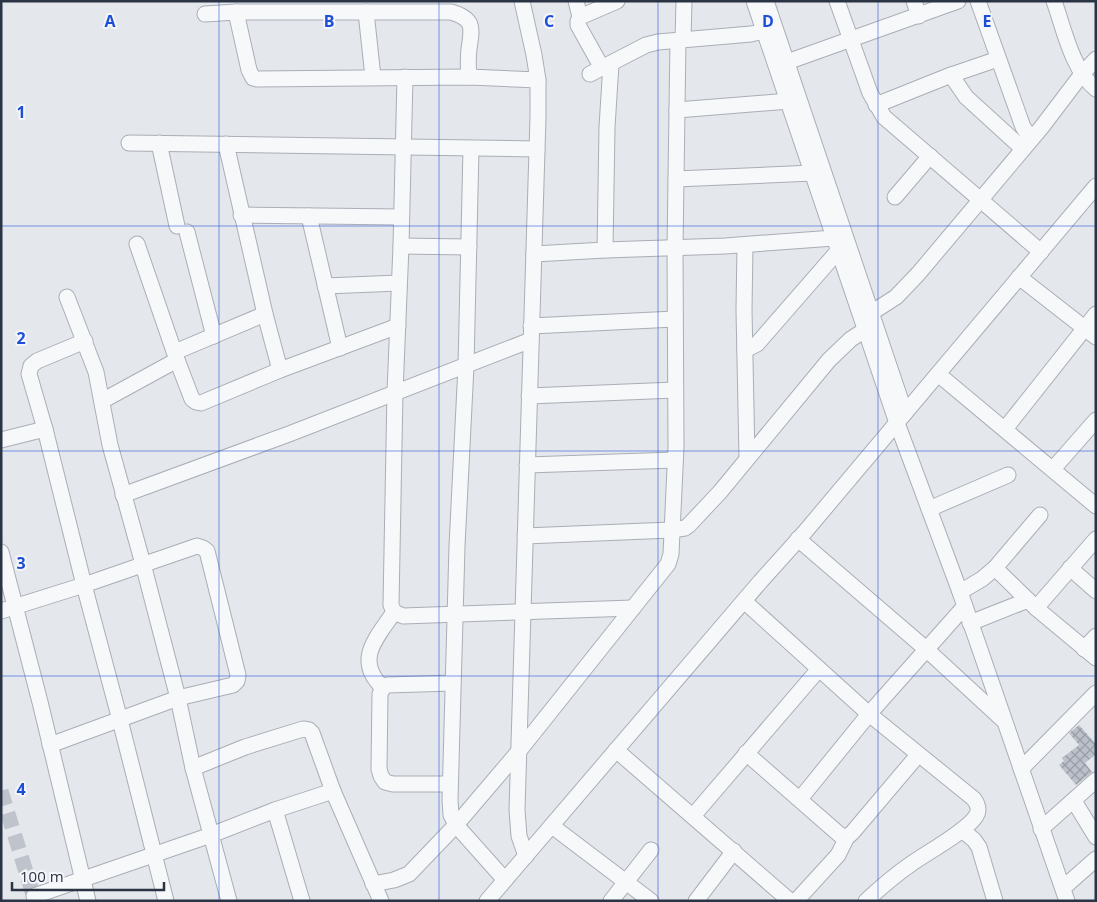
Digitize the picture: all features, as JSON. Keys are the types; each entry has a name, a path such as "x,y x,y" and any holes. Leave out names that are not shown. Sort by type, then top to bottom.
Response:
{"street":[{"path":"522,1 538,80 517,810 519,836 526,856"},
{"path":"576,1 580,17 578,25 601,69 607,127 605,250"},
{"path":"580,17 617,1"},
{"path":"373,884 394,880 409,874 456,825 519,751 668,564 671,554 675,460 677,110 684,1"},
{"path":"754,1 787,62 929,509 1065,894 1096,859"},
{"path":"766,1 770,30 789,101 836,245 871,323"},
{"path":"838,1 870,93 884,117 1041,252"},
{"path":"787,62 851,40 916,8 958,1"},
{"path":"978,1 1023,127 1027,144"},
{"path":"1054,1 1078,69 1096,89"},
{"path":"236,12 248,70 253,78 264,80 468,77 538,80"},
{"path":"205,14 236,12 451,12 462,15 469,21 472,29 468,58 468,77"},
{"path":"366,12 373,77"},
{"path":"601,69 646,45 770,30"},
{"path":"876,105 951,75 998,59"},
{"path":"525,536 671,530 689,526 829,360 850,339 871,323 918,274 1096,59"},
{"path":"951,75 966,97 1027,144"},
{"path":"405,77 395,392 391,605 394,612 402,616 633,608"},
{"path":"677,110 789,101"},
{"path":"129,143 537,149"},
{"path":"159,143 214,336"},
{"path":"226,144 241,215 280,370"},
{"path":"471,149 466,366 458,527 450,784 452,815 456,825 505,880"},
{"path":"895,197 930,156"},
{"path":"676,179 813,173"},
{"path":"487,901 798,539 1096,186"},
{"path":"241,215 401,217"},
{"path":"309,216 340,348"},
{"path":"137,244 192,399 196,402 201,403 280,370 398,326"},
{"path":"534,254 745,245 836,245"},
{"path":"745,245 747,458"},
{"path":"745,350 757,344 836,245"},
{"path":"401,246 469,247"},
{"path":"1020,277 1090,333"},
{"path":"325,286 399,284"},
{"path":"66,296 96,372 110,445 178,698 194,768 229,901"},
{"path":"102,401 176,356 214,336 265,314"},
{"path":"1006,429 1090,333 1096,314"},
{"path":"123,495 466,366 531,333 675,319"},
{"path":"85,341 37,361 31,366 29,374 45,429 166,901"},
{"path":"938,374 1096,506"},
{"path":"529,396 675,390"},
{"path":"1053,470 1096,420"},
{"path":"1,440 45,429"},
{"path":"527,465 675,460"},
{"path":"929,509 1008,475"},
{"path":"800,799 869,714 926,649 962,599 996,568 1040,515"},
{"path":"798,539 926,649 1004,721"},
{"path":"970,623 1032,604 1070,568 1096,539"},
{"path":"8,609 197,546 207,551 238,675 233,685 178,698 50,745"},
{"path":"1,552 8,609 40,702 88,901"},
{"path":"996,568 1032,604 1090,653 1096,636"},
{"path":"1070,568 1096,591"},
{"path":"744,601 869,714 978,804 978,815 962,830 909,866 866,901"},
{"path":"382,688 372,678 368,666 370,654 376,640 394,612"},
{"path":"693,816 819,669"},
{"path":"450,784 393,784 385,782 381,776 379,760 380,694 382,688 387,684 453,683"},
{"path":"1021,769 1096,693"},
{"path":"194,768 245,747 303,729 309,730 312,733 380,900"},
{"path":"616,750 790,901"},
{"path":"746,753 840,835 847,836"},
{"path":"796,901 838,855 847,836 852,833 918,755"},
{"path":"1041,829 1096,780"},
{"path":"34,896 211,835 275,810 334,791"},
{"path":"1074,801 1096,837"},
{"path":"275,810 302,901"},
{"path":"552,826 651,901"},
{"path":"962,830 974,840 978,847 994,901"},
{"path":"611,901 651,850"},
{"path":"696,901 734,851"}],"building":[{"path":"1079,725 1096,744 1096,754 1085,763 1092,772 1076,785 1059,765 1064,761 1062,758 1079,745 1069,733"}],"tunnel":[{"path":"1,791 35,901"}]}
